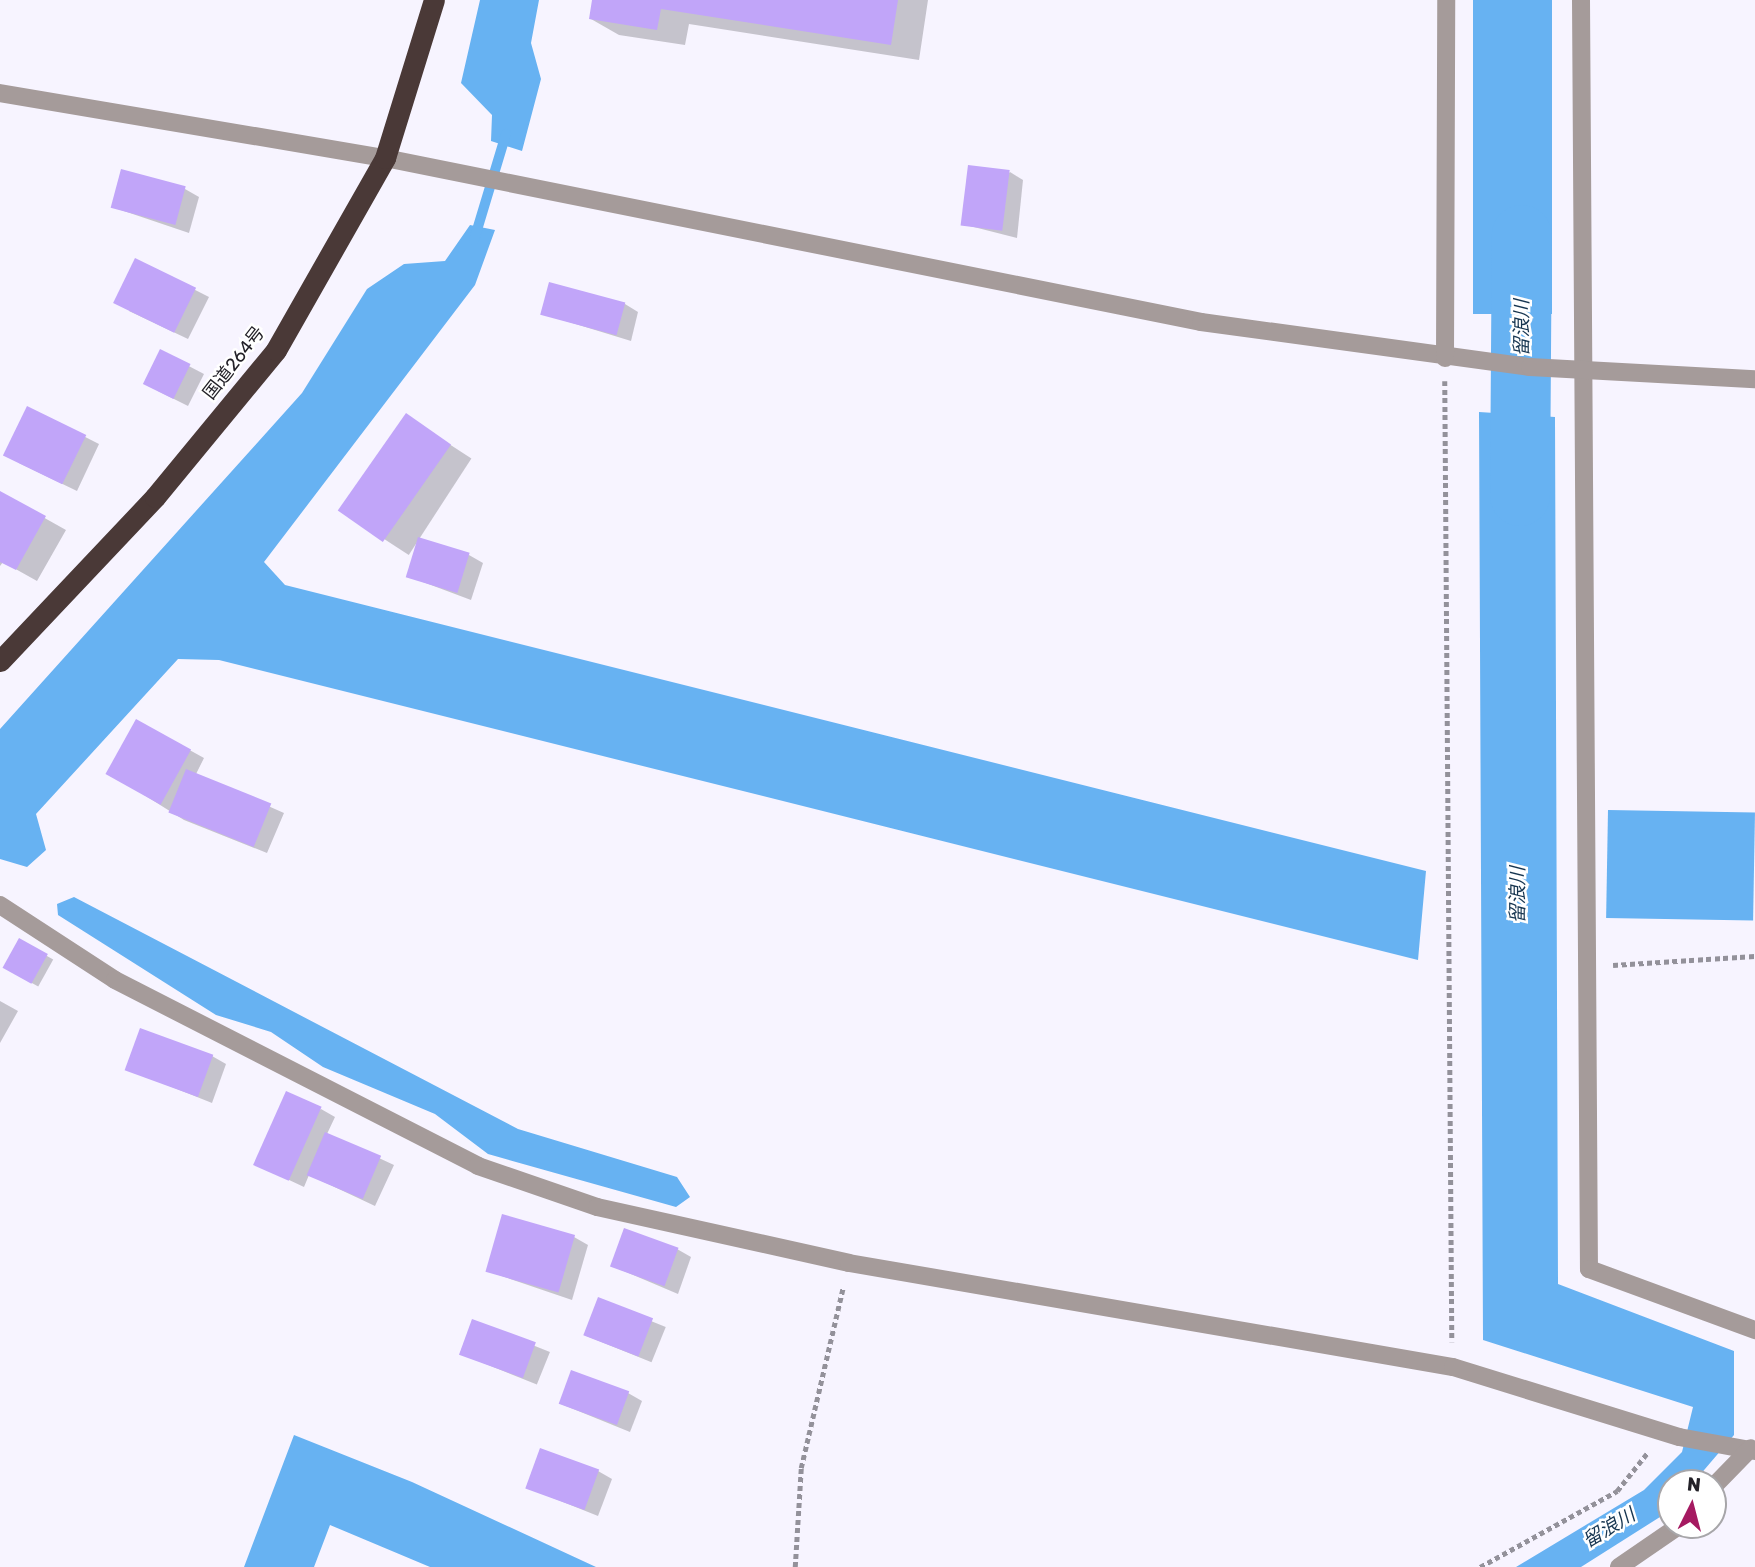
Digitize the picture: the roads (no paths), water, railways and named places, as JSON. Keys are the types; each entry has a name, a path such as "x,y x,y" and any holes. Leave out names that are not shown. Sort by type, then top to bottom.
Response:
{"highway":[{"name":"国道264号","path":"0,661 155,497 276,350 385,158 434,0"}],"street":[{"path":"1445,358 1446,0"},
{"path":"1581,0 1589,1269 1755,1330"},
{"path":"0,93 385,158 1201,321 1445,358 1530,367 1755,379"},
{"path":"0,905 115,980 478,1166 597,1208 849,1263 1453,1367 1725,1450 1753,1448"},
{"path":"1727,1473 1753,1448"},
{"path":"1619,1567 1660,1539"}],"water":[{"path":"480,0 539,0 531,43 541,79 522,151 491,141 492,115 461,83"},
{"path":"1473,0 1552,0 1552,314 1473,314"},
{"path":"470,225 495,230 475,285 264,562 285,585 1426,871 1418,960 219,660 178,659 36,814 46,850 27,867 0,859 0,729 302,393 367,289 404,264 445,261"},
{"path":"1479,412 1555,417 1558,1284 1734,1351 1734,1435 1705,1469 1665,1469 1682,1452 1693,1407 1483,1340"},
{"path":"1608,810 1755,813 1753,921 1606,918"},
{"path":"74,897 518,1129 677,1177 690,1197 676,1207 488,1154 435,1114 323,1067 271,1032 216,1015 58,915 57,904"},
{"path":"294,1435 412,1482 596,1567 430,1567 330,1525 314,1567 244,1567"},
{"path":"1657,1477 1657,1519 1581,1567 1516,1567 1644,1490"}],"waterway":[{"path":"474,240 506,134"},
{"name":"留浪川","path":"1520,496 1522,235"}]}
